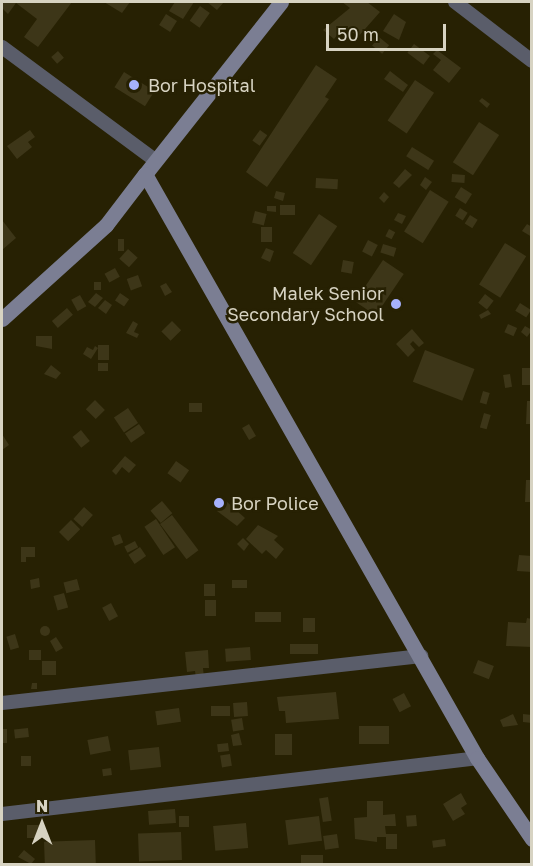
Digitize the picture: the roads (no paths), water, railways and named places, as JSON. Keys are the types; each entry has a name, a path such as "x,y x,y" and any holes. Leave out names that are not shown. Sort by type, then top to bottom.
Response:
{"street":[{"path":"2,319 106,225 280,2"},
{"path":"455,2 531,61"},
{"path":"2,47 156,161"},
{"path":"145,174 477,758 531,839"},
{"path":"2,703 421,656"},
{"path":"2,814 477,758"}],"place":[{"name":"Bor Hospital","path":"134,85"},
{"name":"Malek Senior Secondary School","path":"396,304"},
{"name":"Bor Police","path":"219,503"}]}
